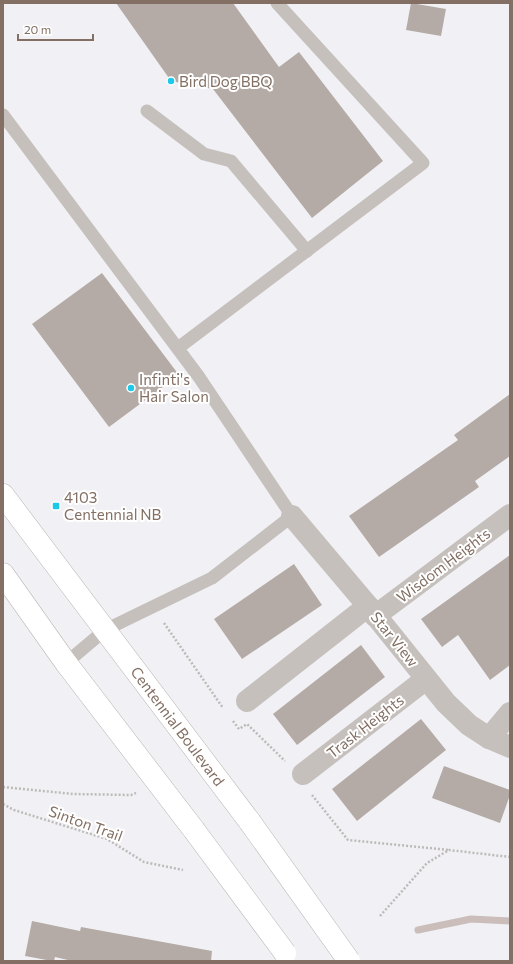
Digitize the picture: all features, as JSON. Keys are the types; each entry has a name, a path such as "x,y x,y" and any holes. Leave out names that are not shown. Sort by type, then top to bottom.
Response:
{"main road":[{"name":"Centennial Boulevard","path":"3,495 250,822 349,961"},
{"path":"3,574 66,663 194,830 288,957"}],"street":[{"name":"Wisdom Heights","path":"247,701 372,611 510,515"},
{"name":"Star View","path":"292,516 372,611 446,703 469,725 489,738 510,747"},
{"name":"Trask Heights","path":"300,777 426,679"},
{"path":"489,738 510,713"}],"lane":[{"path":"178,348 423,163 277,3"},
{"path":"147,111 204,154 230,161 307,251"},
{"path":"3,116 178,348 292,516 212,578 105,630 66,663"}],"path":[{"path":"153,607 225,710"},
{"path":"230,716 239,729 247,724 300,777 348,840 510,857"},
{"path":"3,787 73,794 132,795 158,783"},
{"name":"Sinton Trail","path":"3,804 14,810 107,839 144,862 183,870"},
{"path":"380,916 427,863 449,850"}],"building":[{"path":"116,3 233,3 279,67 299,52 383,161 312,218 213,89 171,81"},
{"path":"411,3 446,9 441,36 406,30"},
{"path":"102,273 179,375 109,427 32,324"},
{"path":"510,394 510,456 475,481 479,487 379,557 349,516 458,440 454,435"},
{"path":"510,555 510,665 490,680 458,635 442,647 421,619"},
{"path":"294,564 322,605 242,659 214,619"},
{"path":"361,645 385,677 297,745 273,714"},
{"path":"421,719 446,750 357,821 332,789"},
{"path":"444,766 510,790 510,795 500,823 432,798"},
{"path":"32,921 80,931 81,927 212,951 211,961 72,961 55,957 54,961 52,961 25,956"}],"waterway":[{"path":"418,930 471,919 510,921"}],"place":[{"name":"Bird Dog BBQ","path":"171,81"},
{"name":"Infinti's Hair Salon","path":"131,388"},
{"name":"4103 Centennial NB","path":"56,506"}]}
